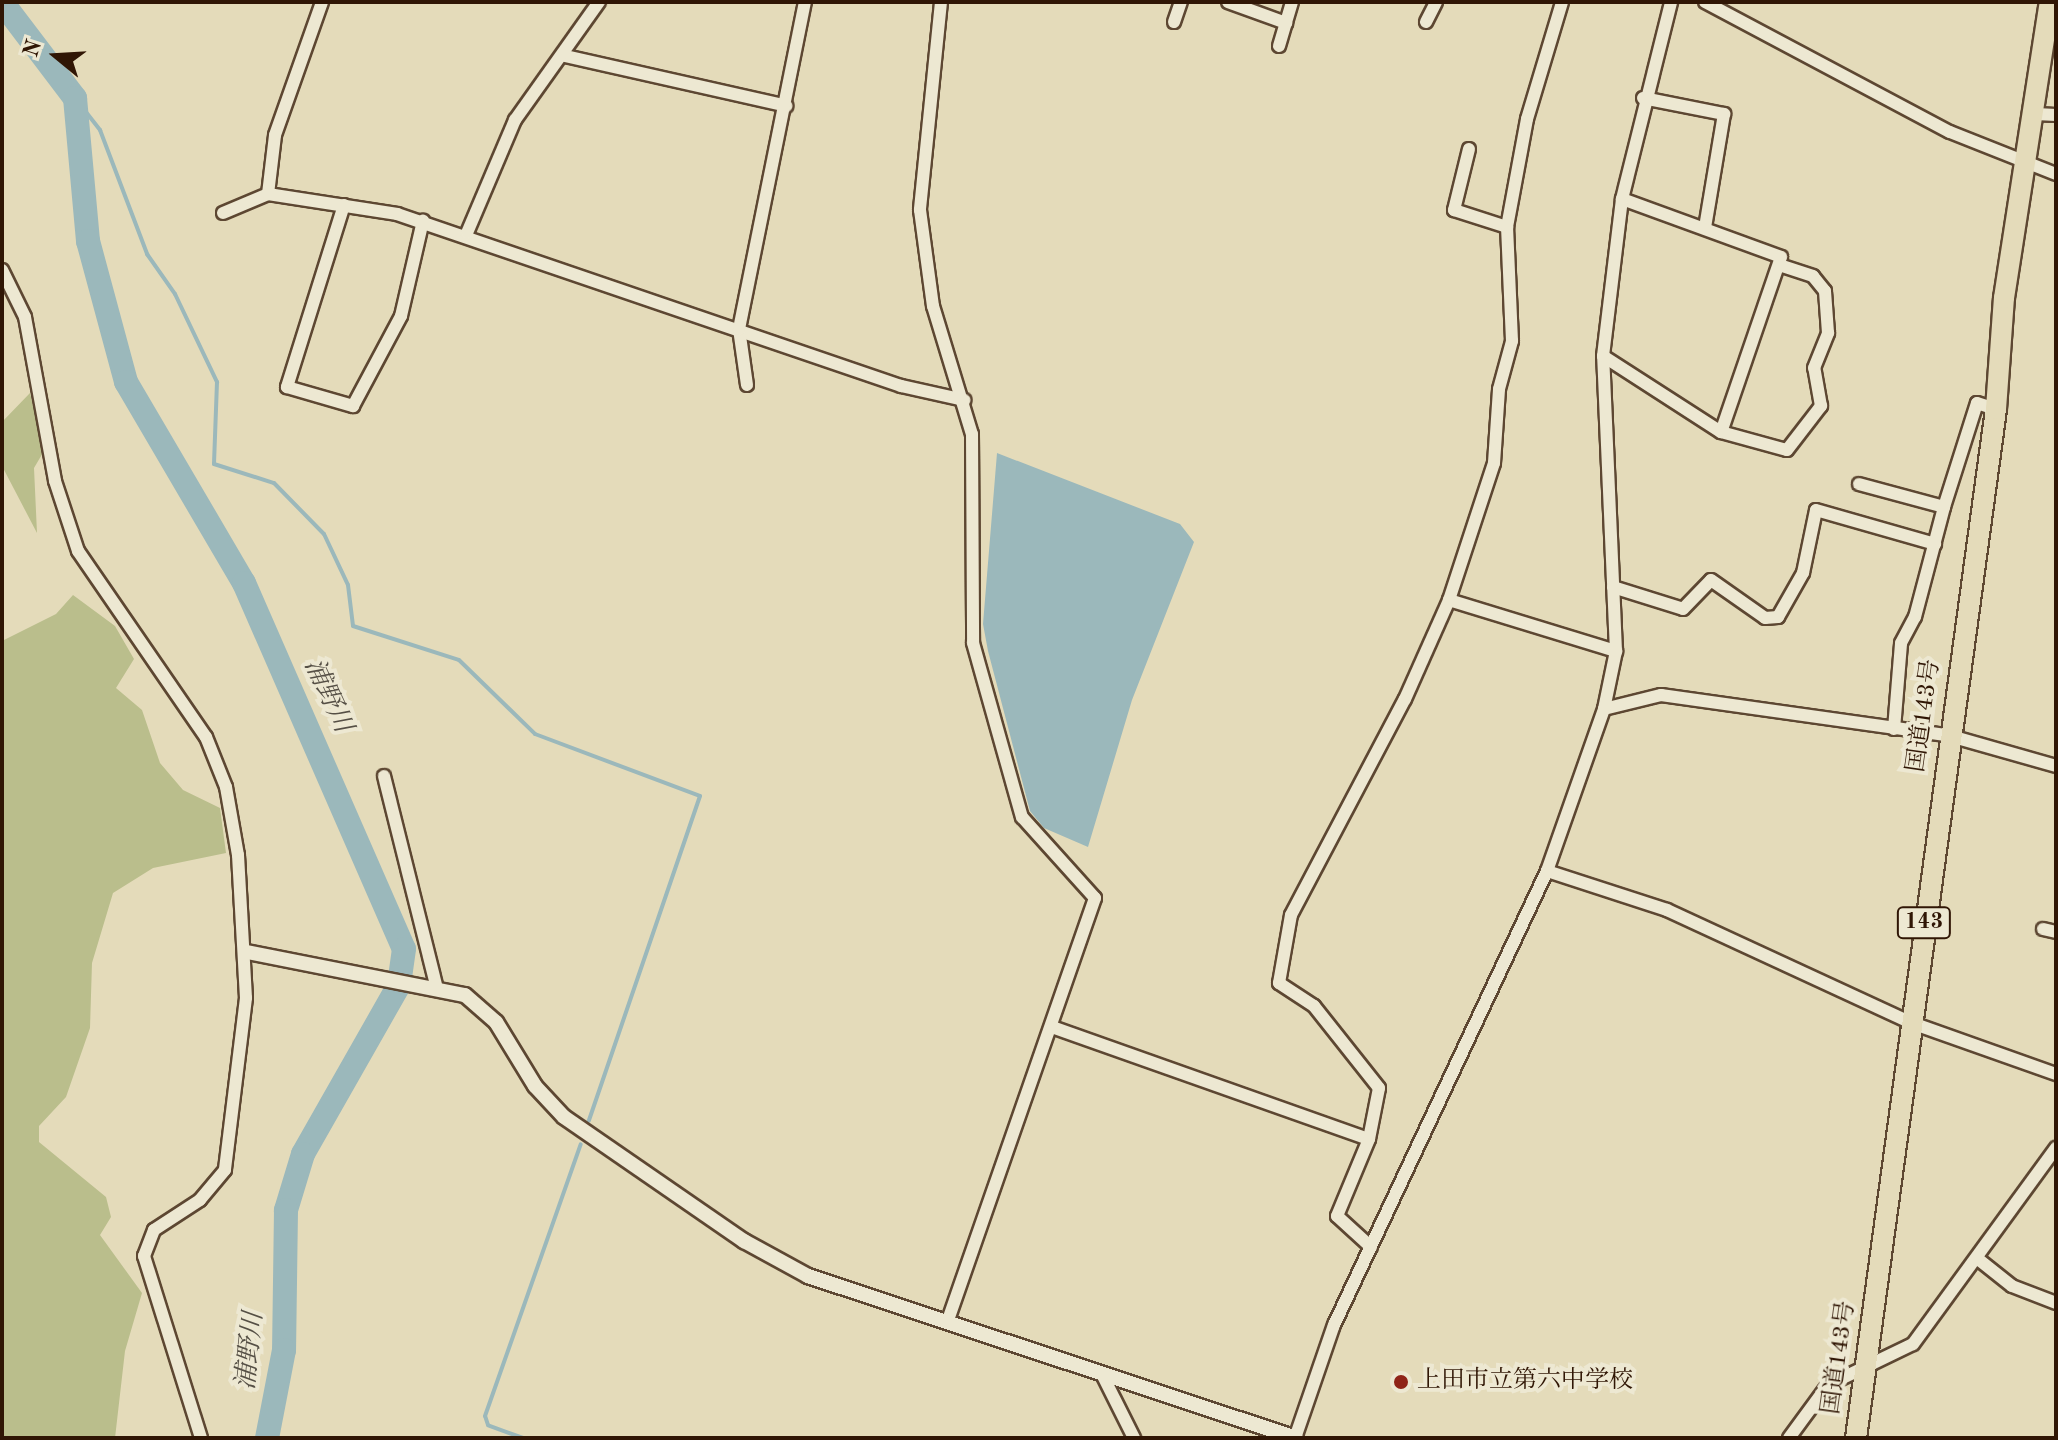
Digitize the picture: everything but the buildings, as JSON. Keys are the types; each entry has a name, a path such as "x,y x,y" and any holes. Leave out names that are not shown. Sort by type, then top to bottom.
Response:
{"highway":[{"name":"国道143号","path":"1856,1438 1947,735 1996,409 2004,298 2029,164 2046,115 2050,2"}],"street":[{"path":"268,194 275,135 322,2"},
{"path":"467,233 515,120 565,56 599,2"},
{"path":"747,385 739,329 805,2"},
{"path":"941,2 919,158 920,210 933,306 964,400 976,487 973,643 1011,790 1041,844 1095,898 947,1323"},
{"path":"1174,22 1181,2"},
{"path":"1228,2 1286,23"},
{"path":"1279,46 1292,2"},
{"path":"1426,22 1436,2"},
{"path":"1371,1247 1337,1216 1369,1139 1379,1088 1314,1006 1279,983 1291,915 1449,600 1502,421 1499,389 1512,341 1507,227 1527,119 1562,2"},
{"path":"247,952 305,959 429,983 488,1013 564,1117 744,1241 847,1292 1296,1438 1334,1325 1547,871 1604,709 1616,651 1603,356 1622,199 1643,98 1671,2"},
{"path":"1705,2 1950,132 2056,174"},
{"path":"565,56 786,106"},
{"path":"1643,98 1724,114 1705,228"},
{"path":"1469,149 1454,210 1507,227"},
{"path":"223,213 268,194 423,221 467,233 901,386 964,400"},
{"path":"1622,199 1781,257 1782,266 1721,432"},
{"path":"344,205 287,387 353,406 401,316 423,221"},
{"path":"1603,356 1721,432 1787,450 1821,406 1814,368 1828,333 1825,291 1813,276 1782,266"},
{"path":"2,270 25,317 55,481 78,551 206,737 226,787 247,952 225,1170 200,1200 154,1230 144,1256 201,1438"},
{"path":"1894,729 1901,643 1935,544 1977,403 1996,409"},
{"path":"1859,484 1944,507"},
{"path":"1613,587 1683,609 1711,580 1765,618 1778,617 1803,573 1816,510 1935,544"},
{"path":"1449,600 1616,651"},
{"path":"1604,709 1661,695 1947,735 2056,766"},
{"path":"384,776 429,983"},
{"path":"1547,871 1667,910 1912,1023 2056,1074"},
{"path":"1052,1027 1369,1139"},
{"path":"1789,1438 1820,1392 1913,1344 1978,1259 2056,1148"},
{"path":"1978,1259 2012,1286 2056,1303"},
{"path":"1102,1374 1134,1438"}],"green space":[{"path":"30,393 44,451 34,468 37,533 2,466 2,422"},
{"path":"73,595 115,626 134,659 116,688 142,710 160,763 183,790 220,808 226,853 153,868 113,893 92,963 90,1028 66,1097 39,1126 39,1142 106,1197 111,1217 100,1235 142,1293 125,1351 115,1438 2,1438 2,641 56,614"}],"water":[{"path":"997,453 1180,524 1194,542 1132,700 1088,847 1044,828 1030,811 988,651 983,624"}],"waterway":[{"name":"浦野川","path":"2,2 75,98 88,241 126,382 244,583 404,949 399,985 303,1154 286,1210 284,1350 267,1438"},
{"path":"75,98 100,130 147,254 175,294 217,382 214,464 274,483 324,534 348,585 353,626 459,660 535,734 700,796 589,1121"},
{"path":"523,1438 488,1425 485,1416 581,1144"}],"place":[{"name":"上田市立第六中学校","path":"1401,1382"}]}
